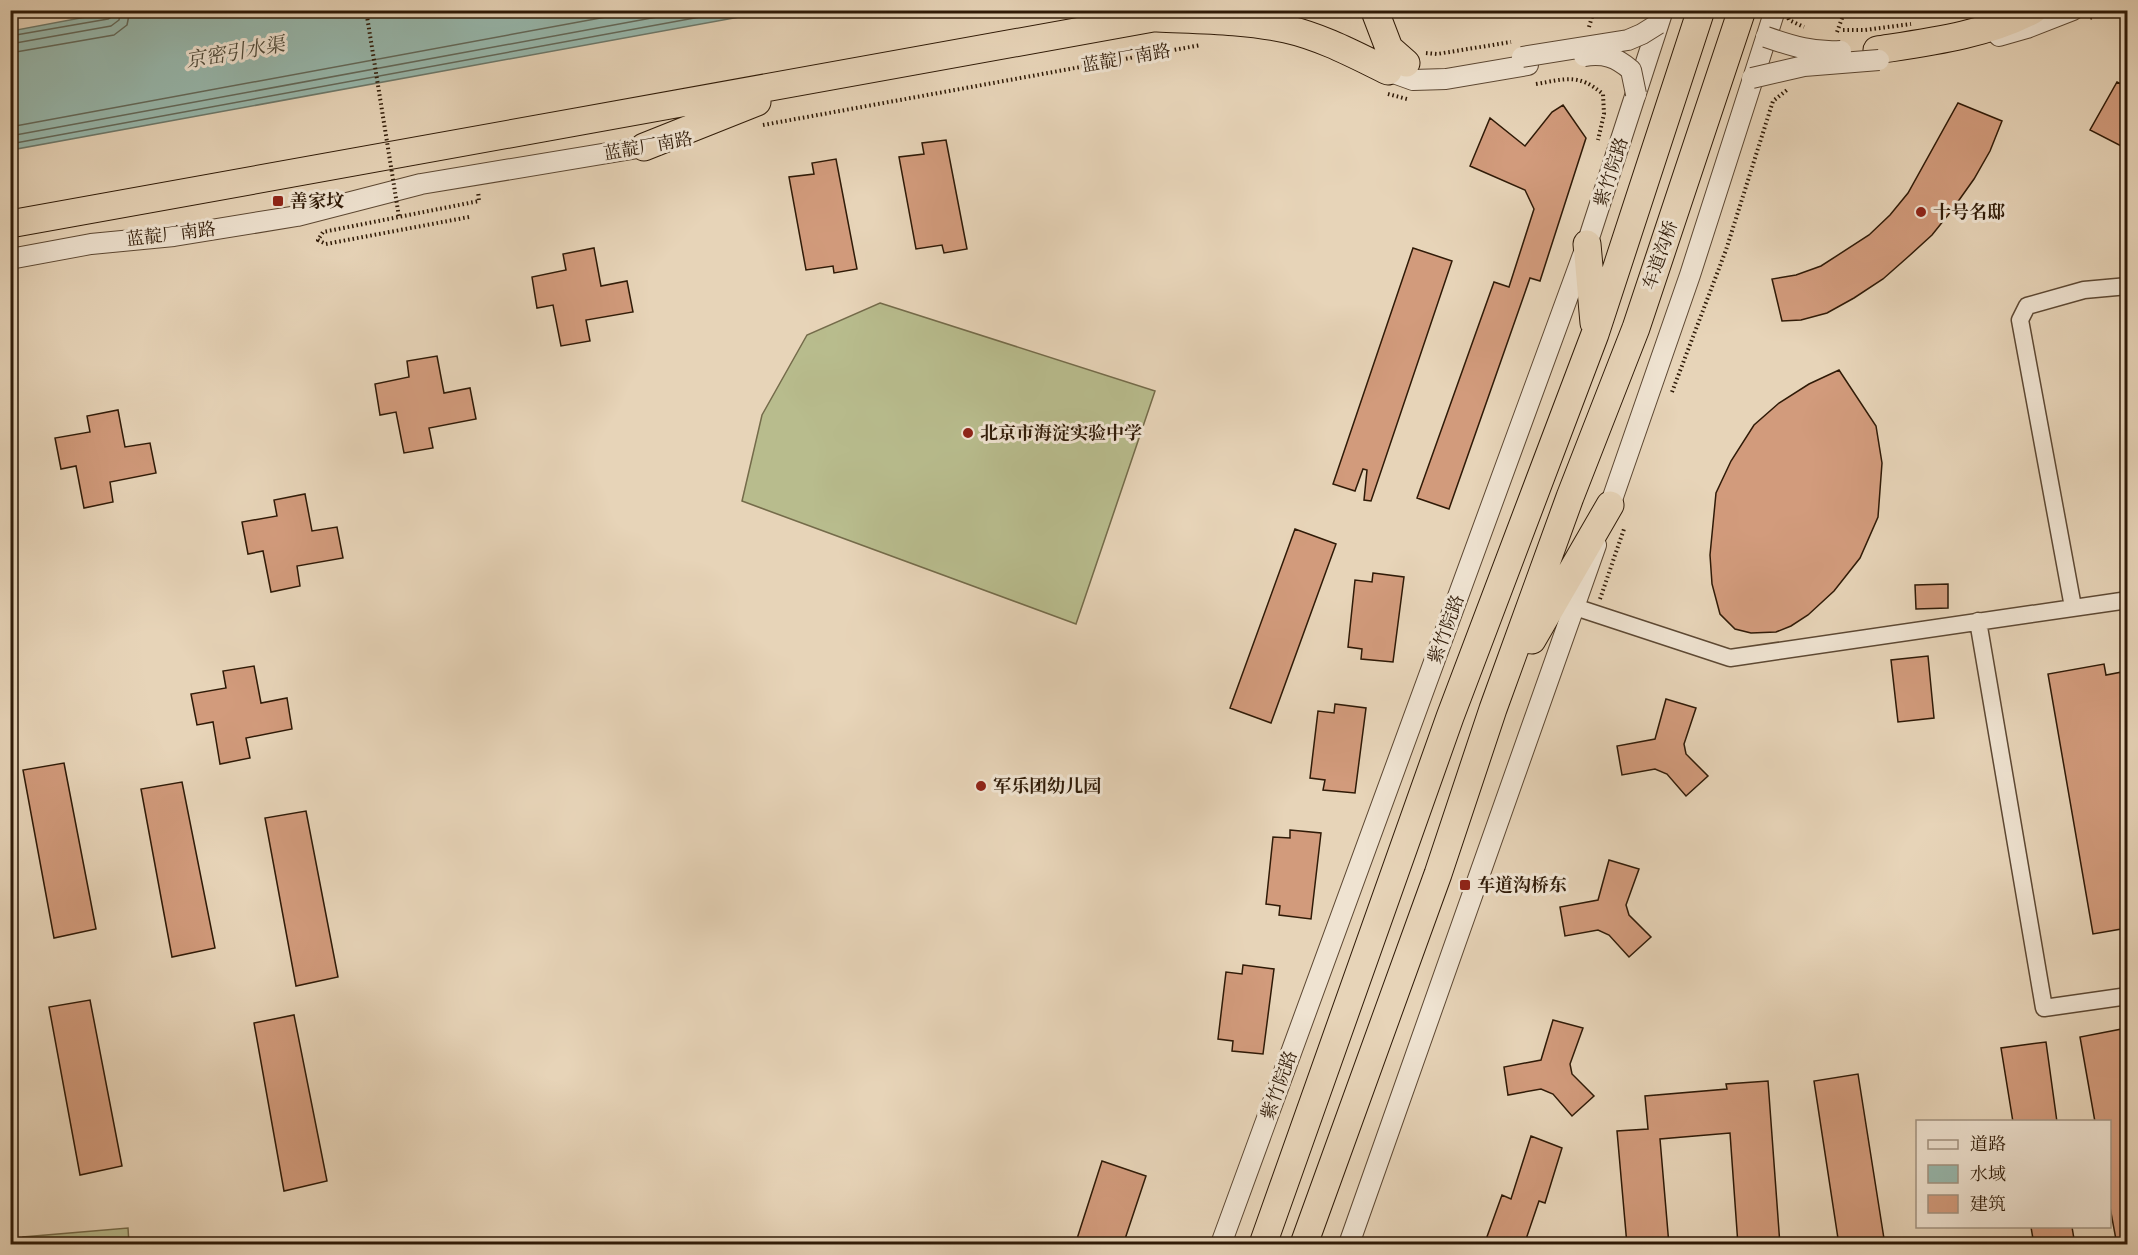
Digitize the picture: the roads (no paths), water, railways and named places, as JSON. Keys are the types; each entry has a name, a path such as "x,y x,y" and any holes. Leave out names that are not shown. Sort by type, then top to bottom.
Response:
{"highway":[{"path":"1377,10 1376,14 1398,70"},
{"name":"车道沟桥","path":"1595,334 1701,10"},
{"name":"车道沟桥","path":"1493,709 1570,497 1636,328 1742,10"},
{"path":"1878,55 1976,31 2033,10"},
{"name":"蓝靛厂南路","path":"10,224 810,81 1165,14 1286,29 1335,45 1398,70"},
{"path":"644,147 810,81"},
{"path":"1587,244 1595,334"},
{"name":"紫竹院路","path":"1263,1245 1450,717 1595,334"},
{"path":"1304,1245 1438,873 1493,709 1618,515"}],"street":[{"path":"1349,1245 1575,607 1618,515 1710,210 1775,10"},
{"path":"1766,36 1796,48 1823,52 1878,55 1930,54 2027,28 2073,10"},
{"path":"1398,70 1413,80 1446,79 1522,54 1628,40 1642,34 1661,17"},
{"name":"紫竹院路","path":"1221,1245 1587,244 1661,17"},
{"path":"1522,54 1595,54 1618,59 1631,70 1636,94"},
{"path":"1752,78 1804,66 1878,55"},
{"name":"蓝靛厂南路","path":"10,259 91,244 174,236 297,216 421,184 644,147"},
{"path":"2073,607 2020,320 2027,306 2084,290 2127,286"},
{"path":"1575,607 1730,658 2127,600"},
{"path":"1978,621 2044,1008 2127,996"}],"water":[{"name":"京密引水渠","path":"123,10 772,11 11,150 11,31"}],"place":[{"name":"善家坟","path":"278,201"},
{"name":"十号名邸","path":"1921,212"},
{"name":"北京市海淀实验中学","path":"968,433"},
{"name":"军乐团幼儿园","path":"981,786"},
{"name":"车道沟桥东","path":"1465,885"}]}
